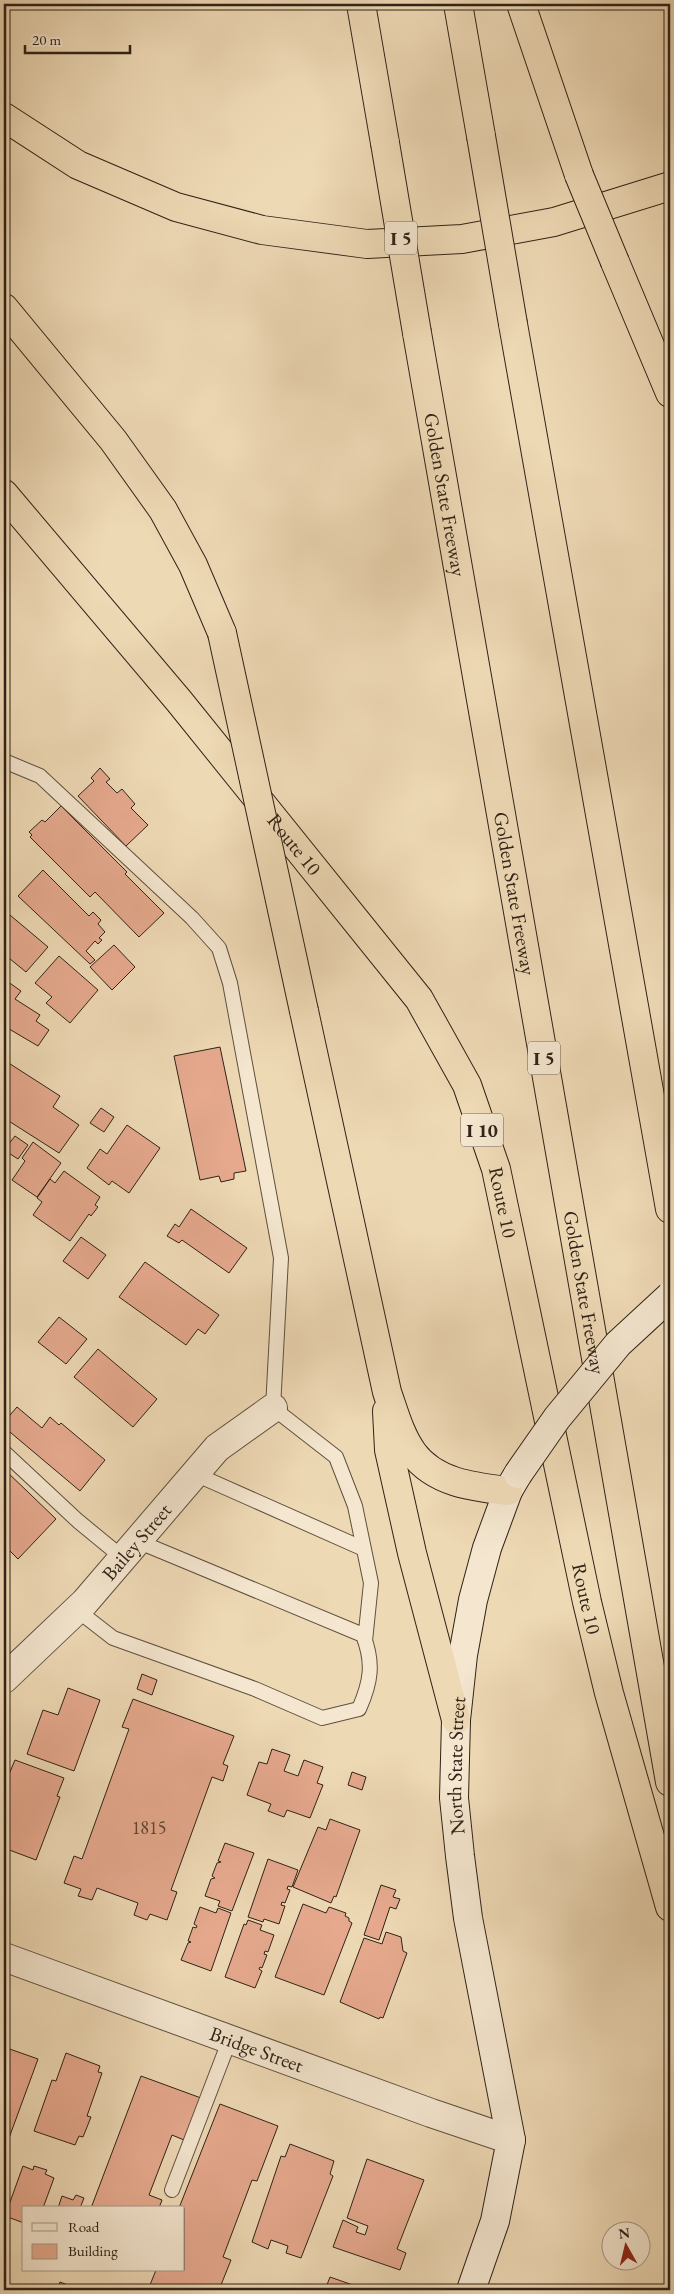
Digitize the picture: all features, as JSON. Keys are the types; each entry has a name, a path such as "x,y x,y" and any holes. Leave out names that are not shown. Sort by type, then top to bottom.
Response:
{"highway":[{"name":"Golden State Freeway","path":"361,4 670,1782"},
{"path":"458,4 670,1209"},
{"path":"522,4 579,175 670,393"},
{"path":"4,117 78,165 176,207 262,230 366,244 462,239 544,224 670,186"},
{"path":"4,308 113,440 163,510 193,565 222,633 386,1392 389,1450 412,1553 456,1720"},
{"name":"Route 10","path":"4,494 179,701 419,999 467,1085 496,1169 609,1693 670,1907"},
{"path":"386,1392 413,1454 440,1477 474,1487 513,1482"}],"main road":[{"name":"North State Street","path":"474,2289 495,2220 511,2140 468,1918 454,1798 456,1720 463,1655 473,1600 486,1548 513,1482 557,1418 618,1344 670,1296"},
{"name":"Bailey Street","path":"4,1679 76,1610 217,1448 274,1408"},
{"name":"Bridge Street","path":"4,1957 511,2140"}],"lane":[{"path":"4,761 40,776 192,918 219,948 230,982 281,1258 274,1408 336,1457 355,1506 371,1583 365,1641"},
{"path":"4,1452 78,1521 130,1550 363,1635 370,1658 368,1688 359,1709 322,1718 254,1689 113,1638 76,1610"},
{"path":"195,1474 364,1550"},
{"path":"172,2190 230,2039"}],"building":[{"path":"100,768 110,779 106,782 117,793 122,789 135,804 131,808 148,825 126,846 78,796 94,781 91,778"},
{"path":"61,806 127,872 125,874 164,913 139,937 95,892 90,897 30,837 32,835 29,832 42,820 45,822"},
{"path":"43,870 89,916 93,912 101,920 98,924 105,932 99,938 102,940 98,944 95,941 86,951 95,960 90,964 18,896"},
{"path":"4,910 48,947 26,972 4,954"},
{"path":"114,945 135,967 112,990 90,967"},
{"path":"59,956 98,990 70,1023 46,1003 52,997 35,983"},
{"path":"4,979 21,991 15,999 40,1015 36,1021 49,1030 38,1046 4,1026"},
{"path":"220,1047 246,1171 234,1173 234,1179 221,1182 219,1176 200,1180 174,1056"},
{"path":"4,1060 60,1096 53,1107 79,1125 59,1153 4,1118 4,1095 6,1091 4,1090"},
{"path":"101,1108 114,1117 104,1132 90,1123"},
{"path":"127,1125 160,1148 129,1193 112,1181 109,1185 87,1168 100,1149 107,1154"},
{"path":"15,1136 28,1145 18,1159 4,1150"},
{"path":"33,1142 61,1163 37,1197 12,1180 25,1161 22,1158"},
{"path":"64,1171 100,1197 95,1205 98,1207 91,1216 89,1214 70,1241 33,1215 42,1202 37,1198 50,1179 55,1183"},
{"path":"191,1209 247,1248 229,1273 182,1240 179,1243 167,1236 175,1224 179,1227"},
{"path":"81,1237 106,1255 88,1279 63,1261"},
{"path":"145,1262 219,1315 205,1334 198,1329 186,1345 119,1297"},
{"path":"59,1317 87,1339 66,1364 38,1342"},
{"path":"98,1349 157,1399 133,1427 74,1377"},
{"path":"17,1407 42,1428 50,1417 59,1425 61,1423 105,1460 80,1491 4,1427 4,1422"},
{"path":"4,1469 56,1519 18,1559 4,1545"},
{"path":"142,1674 157,1680 152,1695 137,1689"},
{"path":"68,1688 100,1700 74,1771 27,1754 43,1710 58,1715"},
{"path":"133,1699 234,1736 223,1764 228,1766 223,1781 212,1777 171,1890 177,1892 167,1920 150,1914 147,1920 134,1915 138,1903 97,1888 92,1900 78,1896 81,1889 64,1883 74,1856 82,1859 129,1729 122,1727"},
{"path":"272,1749 290,1755 284,1771 298,1776 304,1760 323,1767 317,1783 323,1785 310,1818 287,1810 284,1817 268,1811 271,1804 247,1795 259,1762 267,1764"},
{"path":"15,1760 64,1778 57,1796 60,1797 36,1860 4,1848 4,1786"},
{"path":"352,1772 366,1777 362,1790 348,1785"},
{"path":"330,1819 360,1830 336,1897 334,1896 331,1903 293,1887 318,1827 326,1830"},
{"path":"225,1843 254,1853 232,1911 218,1906 220,1901 205,1896 211,1879 215,1878 212,1876 217,1863 221,1862 218,1861"},
{"path":"268,1859 298,1870 292,1887 288,1886 287,1889 290,1890 285,1903 282,1902 281,1905 285,1906 279,1924 264,1919 263,1922 248,1917"},
{"path":"381,1885 396,1890 393,1897 400,1899 396,1909 390,1907 379,1940 364,1935"},
{"path":"303,1904 326,1913 329,1907 346,1913 345,1916 352,1923 324,1995 275,1977"},
{"path":"200,1907 216,1913 218,1908 231,1913 211,1971 181,1960 188,1943 191,1942 188,1941 193,1927 196,1928 197,1926 194,1924"},
{"path":"248,1920 262,1925 260,1930 274,1935 268,1952 265,1951 264,1954 267,1955 262,1968 260,1967 259,1969 262,1971 255,1988 225,1977 244,1924 246,1925"},
{"path":"386,1932 401,1937 403,1951 407,1953 383,2018 380,2017 379,2019 340,2002 364,1938 382,1944"},
{"path":"4,2047 38,2059 9,2138 4,2136"},
{"path":"66,2053 100,2066 98,2072 102,2073 87,2116 91,2117 83,2137 79,2136 75,2145 34,2131 52,2080 56,2081"},
{"path":"141,2076 201,2098 184,2140 172,2135 149,2195 162,2200 160,2206 92,2206"},
{"path":"220,2104 278,2126 257,2181 252,2180 223,2257 231,2260 219,2290 148,2290 155,2272 185,2272 185,2206 180,2206"},
{"path":"290,2144 334,2161 330,2174 333,2176 301,2258 286,2253 288,2246 271,2240 268,2249 252,2242 281,2156 285,2157"},
{"path":"367,2159 424,2180 397,2249 406,2253 400,2270 333,2247 343,2220 358,2227 356,2232 365,2235 368,2226 347,2218"},
{"path":"23,2166 33,2170 34,2166 47,2170 45,2174 54,2178 44,2206 22,2206 22,2222 5,2216"},
{"path":"4,2182 9,2184 4,2200"},
{"path":"76,2195 84,2198 81,2206 59,2206 62,2196 73,2200"},
{"path":"330,2277 367,2290 325,2290"},
{"path":"60,2282 81,2290 57,2290"}]}
